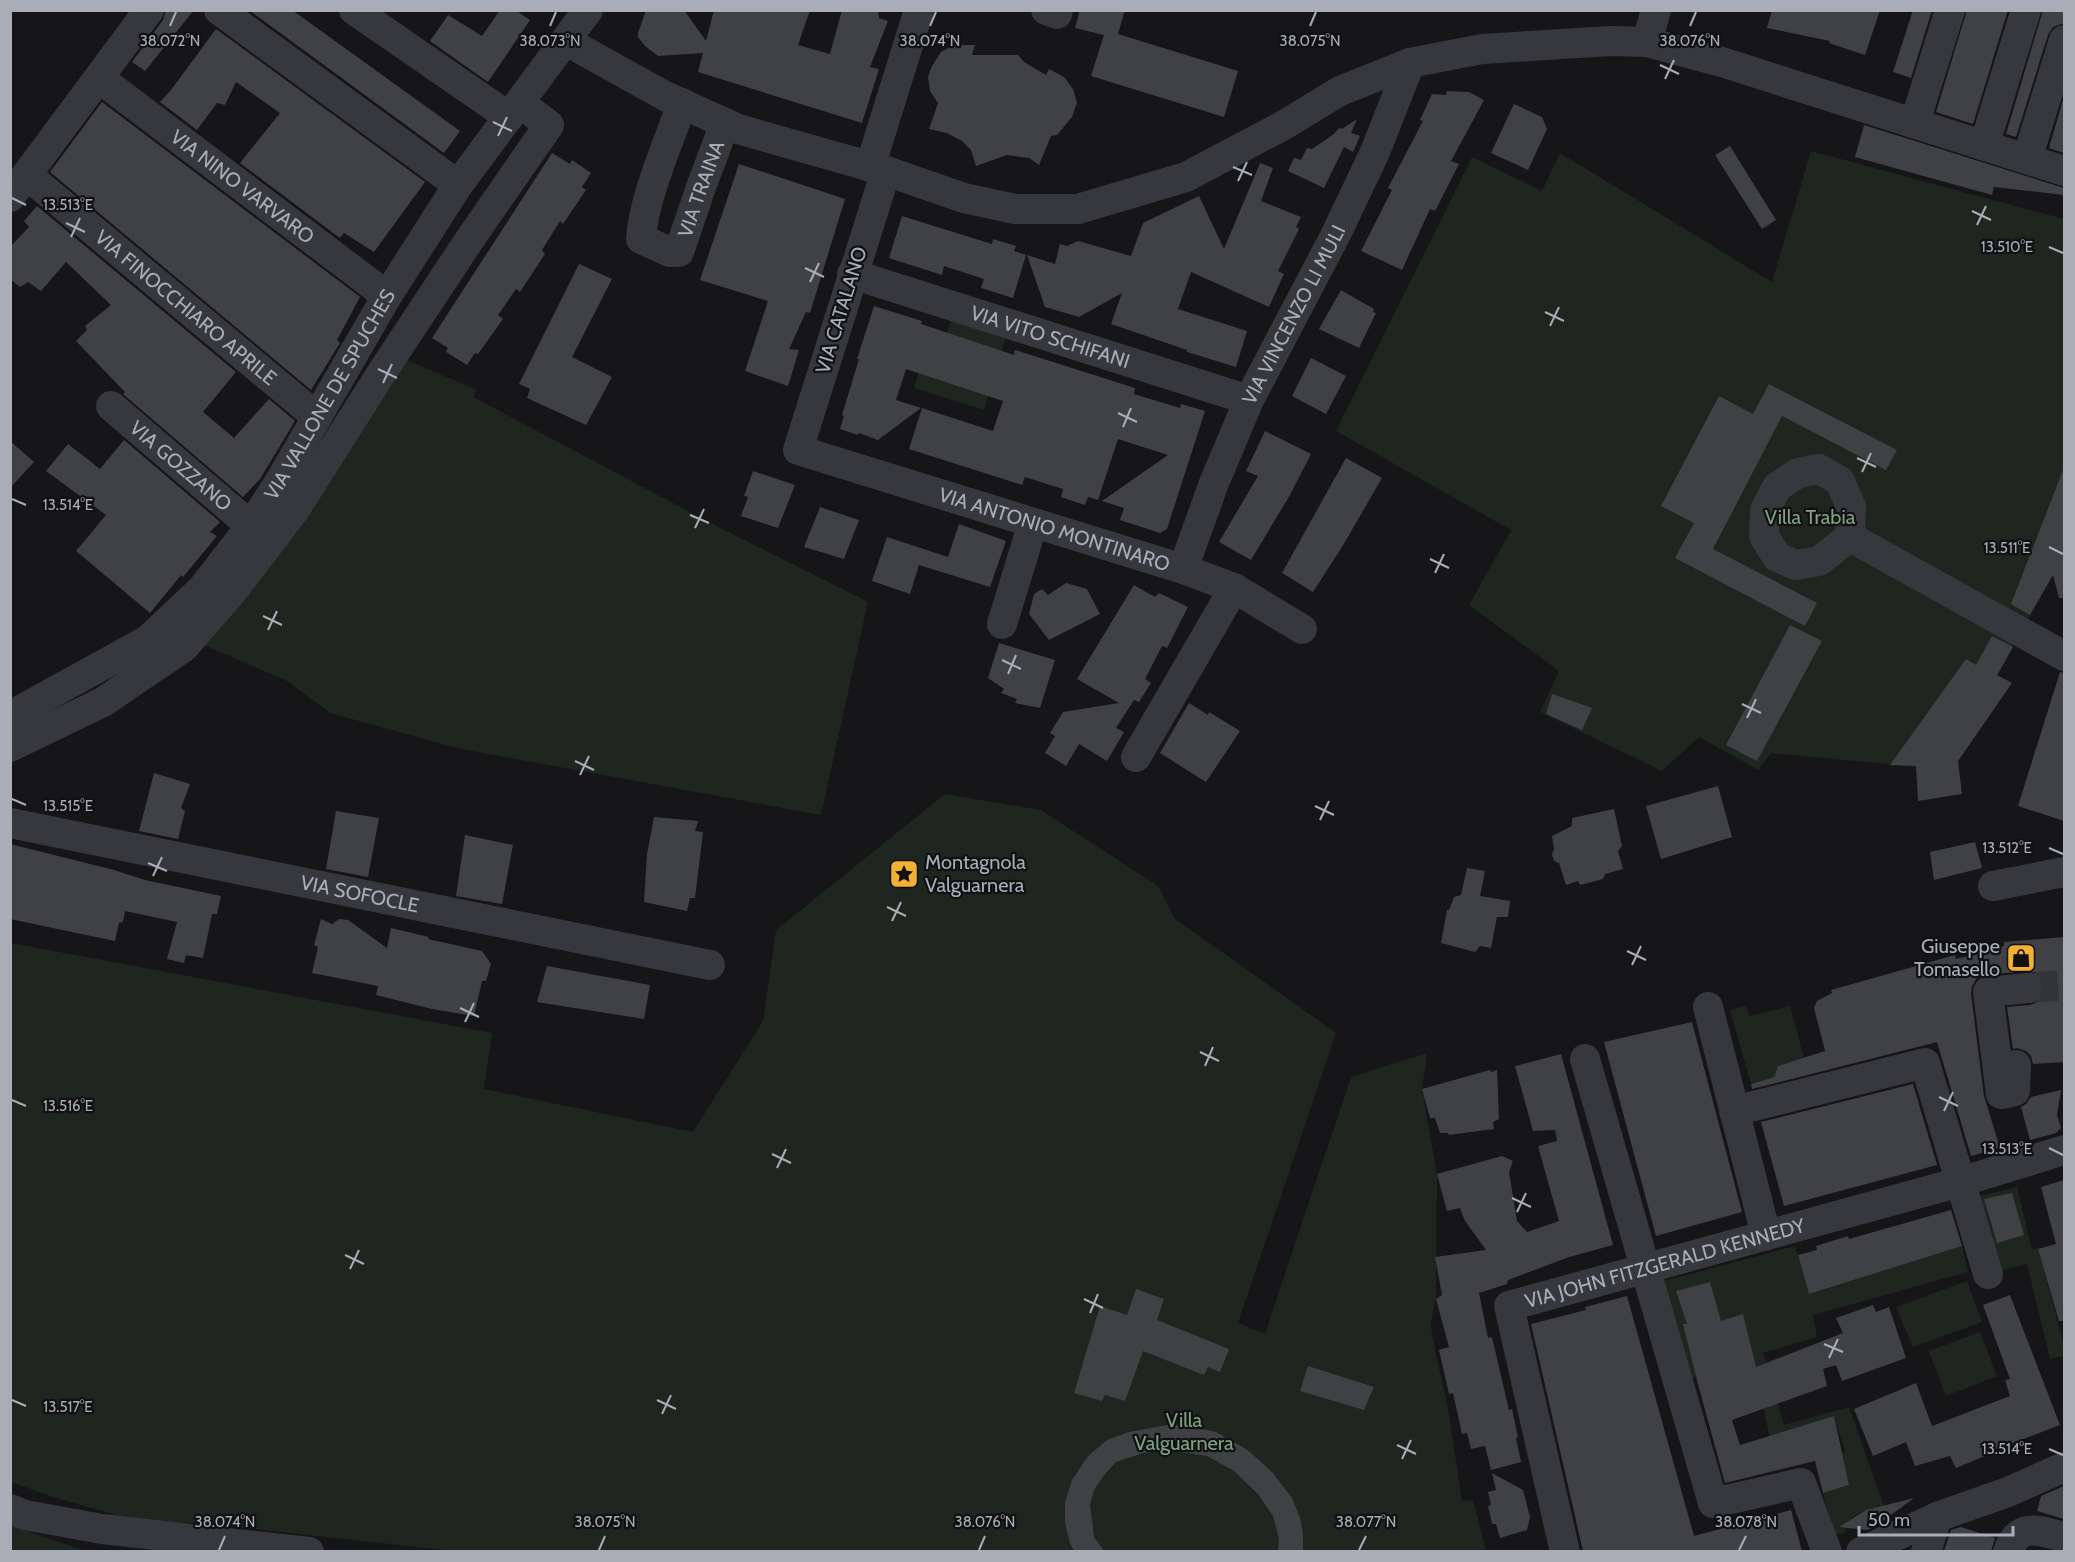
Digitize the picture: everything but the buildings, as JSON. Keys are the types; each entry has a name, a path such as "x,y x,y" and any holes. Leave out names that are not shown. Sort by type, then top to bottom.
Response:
{"street":[{"path":"19,186 149,10"},
{"path":"219,10 458,185"},
{"path":"10,747 103,702 184,647 232,592 294,510 470,239 549,125 515,110 354,10"},
{"name":"VIA VALLONE DE SPUCHES","path":"10,716 148,640 202,589 251,526 280,481 387,296 458,185 588,10"},
{"name":"VIA CATALANO","path":"798,450 852,274 919,10"},
{"path":"1046,10 1057,14 1058,10"},
{"path":"1647,42 1656,10"},
{"path":"1915,123 1950,10"},
{"path":"1984,146 2026,10"},
{"path":"2027,159 2064,40"},
{"path":"566,41 682,103 738,129 878,169 964,198 1015,209 1078,209 1186,177 1284,125 1340,91 1410,63 1482,49 1610,41 1647,42 1725,63 2064,171"},
{"name":"VIA VINCENZO LI MULI","path":"1183,569 1214,483 1249,400 1336,234 1375,153 1410,63"},
{"name":"VIA NINO VARVARO","path":"99,78 387,296"},
{"name":"VIA TRAINA","path":"682,103 650,195 642,223 641,239 670,252 679,252 725,123"},
{"name":"VIA FINOCCHIARO APRILE","path":"19,186 317,417"},
{"path":"437,218 470,239"},
{"name":"VIA VITO SCHIFANI","path":"852,274 1249,400"},
{"name":"VIA GOZZANO","path":"111,406 251,526"},
{"name":"VIA ANTONIO MONTINARO","path":"798,450 1183,569 1234,588 1302,629"},
{"path":"1002,624 1033,523"},
{"path":"1850,537 2064,656"},
{"path":"1136,757 1234,588"},
{"name":"VIA SOFOCLE","path":"10,823 710,965"},
{"path":"1993,886 2064,872"},
{"path":"2016,1065 2015,1091 2001,1094 1988,992 2028,988"},
{"path":"1708,1007 1766,1235"},
{"path":"1585,1059 1713,1503 1801,1483 1827,1551"},
{"path":"1734,1111 1925,1063 1988,1274"},
{"name":"VIA JOHN FITZGERALD KENNEDY","path":"1565,1551 1509,1306 1960,1182 2064,1150"},
{"path":"1861,1551 1937,1517 2008,1492 2064,1467"},
{"path":"10,1509 25,1515 102,1529 309,1551"},
{"path":"1926,1551 1937,1517"},
{"path":"2016,1541 2038,1530 2064,1537"}],"green space":[{"name":"Villa Trabia","path":"1811,151 2064,219 2064,519 2038,586 2044,590 1997,676 1920,767 1771,753 1758,770 1699,737 1662,771 1540,712 1559,671 1469,605 1511,530 1336,431 1472,157 1542,191 1560,153 1772,282"},
{"path":"951,320 1006,337 984,410 914,388 925,352 939,356"},
{"path":"400,357 477,390 473,397 722,529 868,602 821,815 461,749 330,713 287,681 202,644"},
{"name":"Villa Valguarnera","path":"945,794 1041,810 1158,886 1174,918 1336,1033 1238,1323 1265,1334 1351,1077 1427,1053 1422,1089 1437,1174 1436,1299 1431,1324 1432,1336 1448,1408 1462,1501 1473,1500 1486,1551 453,1551 218,1525 127,1518 53,1497 11,1482 11,943 492,1033 484,1089 693,1132 763,1021 776,930"},
{"path":"1746,1006 1750,1016 1790,1006 1804,1058 1778,1066 1774,1077 1751,1084 1730,1010"},
{"path":"2017,1187 2032,1250 2038,1248 2064,1345 2064,1356 2050,1359 2027,1264 2002,1270 1980,1196"},
{"path":"1795,1246 1809,1294 1962,1246 1968,1272 1813,1315 1817,1337 1763,1353 1784,1425 1849,1407 1884,1506 1853,1517 1845,1533 1834,1535 1823,1493 1849,1485 1842,1453 1845,1452 1834,1416 1782,1432 1770,1439 1762,1401 1749,1362 1691,1378 1664,1281"},
{"path":"1967,1281 1982,1322 1913,1347 1896,1307"},
{"path":"1980,1332 1997,1376 1946,1396 1929,1351"},
{"path":"10,1525 85,1551 11,1551"}],"tunnel":[{"path":"2028,988 2064,985"}],"place":[{"name":"Montagnola Valguarnera","path":"904,874"},
{"name":"Giuseppe Tomasello","path":"2021,958"}]}
